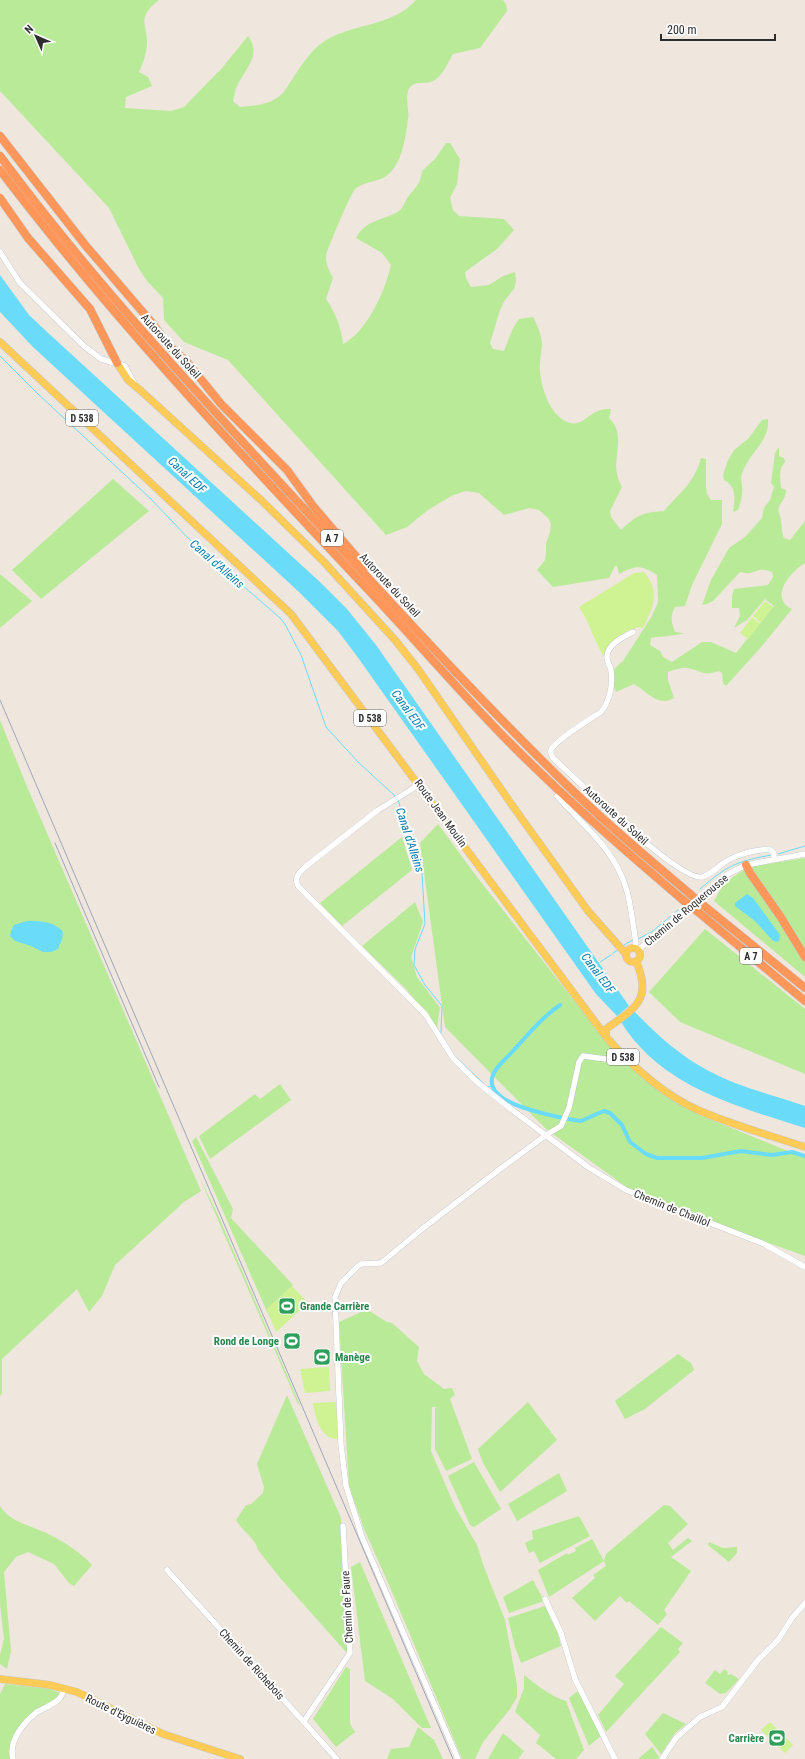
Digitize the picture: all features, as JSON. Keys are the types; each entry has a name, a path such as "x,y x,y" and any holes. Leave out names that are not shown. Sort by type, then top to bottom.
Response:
{"highway":[{"path":"0,136 86,246 153,324 166,343 187,362 221,404 291,474 313,506 382,586 419,632"},
{"name":"Autoroute du Soleil","path":"0,156 82,261 143,333 419,632 571,789 634,846 687,897"},
{"name":"Autoroute du Soleil","path":"0,170 75,265 136,337 268,483 485,717 592,821 687,897 805,1001"},
{"path":"0,198 28,238 90,309 117,363"},
{"path":"746,865 805,957"},
{"name":"Autoroute du Soleil","path":"700,908 805,988"}],"main road":[{"name":"Route Jean Moulin","path":"0,342 291,614 588,1013 646,1077 697,1110 805,1147"},
{"path":"117,363 128,380 273,512 323,561 391,635 418,669 512,805 588,911 630,950 640,956 632,962 628,960 630,950"},
{"path":"607,1033 617,1021 633,1008 641,998 643,989 641,973 636,960"},
{"name":"D 538","path":"551,962 607,1033"},
{"name":"Route Jean Moulin","path":"626,1056 675,1094 723,1120"},
{"name":"Route d'Eyguières","path":"0,1679 32,1682 65,1689 92,1699 164,1734 240,1759"}],"street":[{"path":"0,252 20,283 76,338 97,357 117,363"},
{"path":"633,632 611,647 607,655 607,660 611,670 609,699 606,706 601,712 557,742 551,750 553,758 653,849 690,875 703,876 731,859 760,851 771,850 774,854 774,859"},
{"name":"Chemin de Chaillol","path":"419,784 378,810 305,867 297,876 296,882 308,897 425,1014 447,1050 497,1099 546,1134 588,1167 626,1190 764,1244 805,1267"},
{"path":"556,796 600,844 617,867 629,902 636,943 630,950"},
{"name":"Chemin de Roquerousse","path":"630,950 718,880 746,865 805,854"},
{"path":"458,1759 362,1537 346,1486 342,1445 335,1297 341,1283 358,1266 361,1264 381,1263 428,1224 546,1134 561,1126 566,1117 579,1062 583,1056 621,1061 626,1056"},
{"name":"Chemin de Faure","path":"304,1721 350,1653 343,1526"},
{"name":"Chemin de Richebois","path":"167,1570 337,1759"},
{"path":"545,1599 561,1633 575,1679 615,1759"},
{"path":"662,1759 676,1738 700,1716 722,1707 758,1660 778,1640 792,1618 805,1603"},
{"path":"13,1759 12,1746 17,1735 26,1722 39,1711 59,1699 65,1689"}],"green space":[{"path":"0,0 159,0 147,12 145,17 144,21 147,45 139,72 148,77 152,86 126,97 125,108 171,111 184,107 222,68 248,36 252,43 253,57 236,88 233,101 240,107 263,104 279,97 308,56 328,39 351,30 386,20 397,15 416,0 503,0 506,4 507,11 480,48 453,54 444,70 435,80 429,83 411,86 407,93 408,115 405,138 397,163 385,177 365,183 355,189 349,200 326,255 327,264 333,278 326,299 338,321 343,344 360,330 374,310 380,298 391,265 382,253 356,238 365,227 400,210 419,183 422,171 435,159 446,143 450,143 460,159 457,184 450,198 453,210 459,216 504,219 514,230 497,249 465,272 466,278 471,287 489,285 503,276 515,272 516,281 514,289 505,300 500,310 490,343 493,349 504,351 513,328 519,319 533,317 540,332 542,343 540,367 542,386 548,402 558,416 571,423 578,423 595,412 604,409 611,409 609,418 616,427 618,435 616,463 618,479 622,487 610,511 611,517 621,530 639,516 655,512 663,512 686,487 694,475 701,458 706,459 707,494 711,500 722,500 722,524 692,585 685,606 675,607 672,613 672,622 675,632 684,633 651,638 650,645 660,651 663,657 672,662 702,642 711,642 736,653 774,606 765,599 747,620 734,628 740,616 739,608 732,608 732,596 734,589 768,585 773,577 772,572 763,570 749,573 740,572 713,601 702,605 711,580 729,548 745,537 762,518 764,508 770,500 774,487 771,483 775,453 779,447 779,456 784,458 785,462 781,468 780,475 781,488 786,490 786,492 778,511 781,518 784,538 790,540 805,521 805,563 788,578 782,592 782,598 785,604 792,609 762,646 726,686 723,683 722,673 719,671 705,673 692,669 680,668 668,672 668,680 674,698 663,701 654,698 634,684 616,692 612,681 613,670 623,661 652,616 658,602 657,575 646,569 638,567 619,574 617,566 615,566 609,578 553,587 537,570 545,560 546,544 551,524 548,518 539,510 529,508 504,515 479,493 466,491 453,495 428,510 407,527 386,535 228,360 184,342 164,320 163,298 147,281 139,269 109,208 0,91"},
{"path":"768,419 766,434 749,459 741,476 741,501 738,510 733,512 733,490 724,480 723,475 728,460 734,450 748,439 762,420"},
{"path":"113,479 149,511 41,599 12,570"},
{"path":"644,572 652,587 654,600 643,628 638,627 631,630 630,629 616,639 605,655 603,655 579,607 634,573"},
{"path":"0,574 32,601 0,628"},
{"path":"765,601 773,607 761,623 753,616"},
{"path":"752,617 760,624 748,639 740,633"},
{"path":"0,720 28,789 201,1191 184,1202 115,1265 102,1296 89,1312 77,1289 2,1359 2,1393 0,1396"},
{"path":"438,824 477,877 597,1030 667,1095 697,1114 805,1158 805,1256 639,1196 546,1129 445,1027 420,843"},
{"path":"402,837 412,870 342,926 320,903"},
{"path":"805,858 805,977 714,901 724,883 748,867"},
{"path":"415,902 423,922 411,957 417,977 440,1008 437,1028 406,989 362,946"},
{"path":"705,929 805,1009 805,1074 680,1022 649,992"},
{"path":"280,1084 291,1100 210,1159 199,1136 255,1094 260,1099"},
{"path":"196,1137 233,1209 231,1218 293,1285 267,1309 272,1323 192,1141"},
{"path":"198,1174 218,1215 300,1405 298,1404"},
{"name":"Grande Carrière","path":"292,1286 308,1303 276,1332 267,1309"},
{"path":"363,1307 387,1322 392,1323 419,1347 417,1361 424,1374 444,1389 452,1388 455,1395 450,1399 472,1459 446,1471 435,1449 436,1407 432,1407 431,1451 455,1507 477,1545 505,1620 517,1685 517,1697 510,1709 483,1742 475,1759 462,1759 364,1529 349,1486 339,1322 359,1313"},
{"name":"Rond de Longe","path":"285,1335 299,1340 300,1345 295,1347 285,1343 283,1338"},
{"path":"678,1354 691,1363 694,1370 645,1409 625,1419 615,1401"},
{"path":"329,1367 330,1391 305,1393 300,1369"},
{"path":"287,1395 341,1518 348,1652 346,1652 281,1579 236,1520 246,1505 251,1504 263,1493 264,1487 257,1464"},
{"path":"336,1402 338,1439 327,1436 323,1432 317,1421 313,1403"},
{"path":"528,1402 557,1440 500,1492 483,1463 478,1449"},
{"path":"474,1462 501,1509 474,1527 470,1525 448,1476"},
{"path":"559,1473 567,1491 517,1521 508,1504"},
{"path":"664,1505 670,1506 688,1524 668,1543 673,1550 688,1538 692,1541 671,1557 691,1571 664,1610 667,1614 658,1625 629,1601 627,1603 620,1596 595,1621 572,1598 595,1578 593,1575 606,1566 604,1561 606,1554"},
{"path":"0,1506 10,1517 68,1545 92,1565 74,1586 69,1583 54,1564 28,1552 16,1557 4,1572 11,1651 7,1669 0,1664 0,1655 4,1639 0,1604"},
{"path":"579,1516 590,1536 540,1563 534,1551 529,1553 525,1543 533,1539 532,1531"},
{"path":"592,1539 604,1561 549,1597 538,1570 567,1553 568,1555 576,1551 575,1548"},
{"path":"709,1542 723,1548 737,1547 737,1553 729,1562 708,1545"},
{"path":"360,1562 431,1728 422,1728 393,1699 365,1681 351,1567"},
{"path":"533,1580 544,1601 509,1613 503,1597"},
{"path":"545,1606 558,1634 561,1646 521,1663 515,1647 508,1618"},
{"path":"661,1627 683,1643 678,1649 680,1652 606,1732 598,1715 624,1684 615,1676"},
{"path":"346,1667 350,1669 350,1724 355,1732 336,1747 313,1719"},
{"path":"724,1669 728,1672 727,1674 731,1674 739,1679 726,1693 720,1694 705,1683 715,1670 720,1674"},
{"path":"524,1675 539,1687 566,1701 584,1750 576,1759 556,1759 536,1743 540,1735 515,1712 524,1688"},
{"path":"5,1684 50,1689 60,1693 56,1700 44,1707 14,1737 12,1759 0,1759 0,1694"},
{"path":"578,1691 602,1735 589,1746 569,1698"},
{"path":"663,1713 686,1724 675,1733 661,1754 645,1734"},
{"name":"Carrière","path":"770,1722 793,1745 785,1753 761,1730"},
{"path":"418,1727 434,1740 443,1759 387,1759 391,1749 409,1747"},
{"path":"503,1733 524,1751 518,1759 488,1759"},
{"path":"652,1747 659,1757 658,1759 638,1759"}],"water":[{"name":"Canal EDF","path":"0,275 29,315 321,583 347,609 376,645 629,1006 617,1016 596,994 338,631 299,592 33,347 0,312"},
{"path":"747,894 753,898 780,935 779,941 776,942 772,940 755,921 735,906 735,903"},
{"path":"27,921 46,922 59,928 63,932 58,949 51,952 43,952 15,941 10,936 14,925"},
{"name":"Canal EDF","path":"634,1011 668,1044 707,1070 743,1086 805,1106 805,1128 727,1102 702,1091 657,1063 638,1044 621,1022"}],"waterway":[{"name":"Canal d'Alleins","path":"0,356 38,394 151,499 188,538 280,618 285,624 301,655 326,727 358,762 395,796"},
{"name":"Canal d'Alleins","path":"398,800 422,873 425,924 415,949 414,965 425,985 442,1006 441,1033"},
{"path":"778,854 805,846"},
{"path":"700,889 732,866 771,855"},
{"path":"638,939 653,931 678,910"},
{"path":"624,945 633,940"},
{"path":"613,953 618,950"},
{"path":"600,962 611,955"},
{"path":"560,1005 541,1021 499,1066 494,1072 492,1085 497,1093 506,1100 518,1106 543,1114 563,1118"},
{"name":"Canal d'Alleins","path":"455,1056 487,1087 492,1086"},
{"path":"567,1119 581,1121 604,1111 610,1113 622,1125 630,1142 646,1154 657,1158 702,1158 741,1151 772,1155 792,1152 805,1156"}],"railway":[{"path":"0,700 453,1759"},
{"path":"55,843 159,1087"}],"place":[{"name":"Grande Carrière","path":"287,1306"},
{"name":"Rond de Longe","path":"292,1341"},
{"name":"Manège","path":"322,1357"},
{"name":"Carrière","path":"777,1738"}]}
